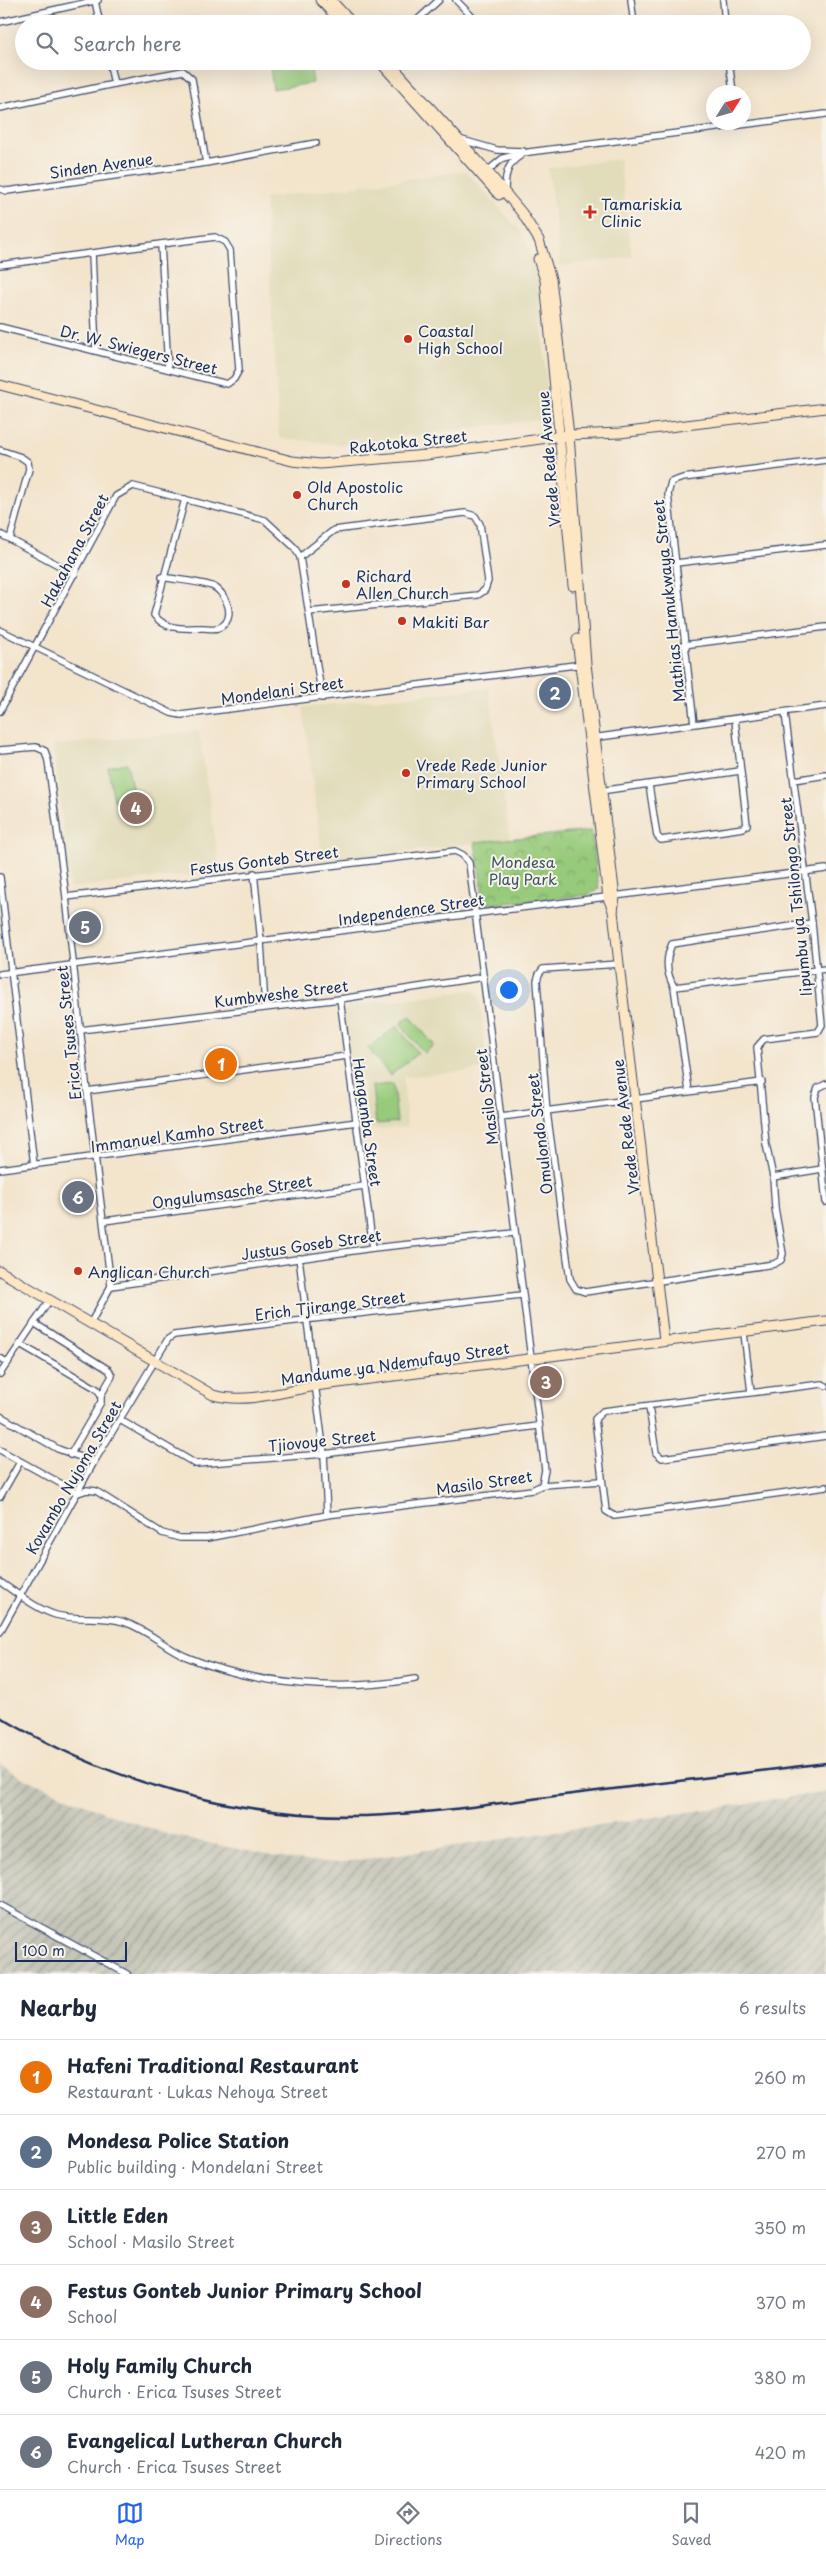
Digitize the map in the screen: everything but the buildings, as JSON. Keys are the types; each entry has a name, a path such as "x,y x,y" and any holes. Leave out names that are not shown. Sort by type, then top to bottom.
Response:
{"street":[{"path":"31,15 96,0 98,15"},
{"path":"320,0 334,15"},
{"path":"331,0 345,15"},
{"path":"422,15 439,0"},
{"path":"456,0 470,15"},
{"path":"631,0 633,15"},
{"path":"722,0 724,15"},
{"path":"0,22 15,19"},
{"path":"111,70 114,84"},
{"name":"Vrede Rede Avenue","path":"388,70 505,193 538,240 551,279 582,664 614,911 664,1340"},
{"name":"Vrede Rede Avenue","path":"396,70 457,138 485,173 517,217 533,243 545,280 565,436"},
{"path":"730,70 732,85"},
{"path":"0,108 183,71 189,74 192,79 206,163"},
{"path":"751,123 826,114"},
{"path":"485,173 503,158 529,152 706,128"},
{"path":"457,138 497,150 529,152"},
{"name":"Sinden Avenue","path":"0,189 7,191 206,163 316,143"},
{"path":"505,193 506,173 509,166 529,152"},
{"name":"Dr. W. Swiegers Street","path":"0,266 216,237 225,242 230,250 239,370 234,379 227,384 0,326"},
{"path":"161,244 168,369"},
{"path":"92,253 96,351"},
{"name":"Rakotoka Street","path":"0,385 292,461 320,464 426,455 565,436 620,433 826,408"},
{"path":"0,450 21,456 28,462 28,469 10,539"},
{"name":"Mathias Hamukwaya Street","path":"694,724 683,645 668,494 671,482 683,478 826,460"},
{"name":"Hakahana Street","path":"0,711 36,648 116,496 124,490 133,486 265,520 294,547 300,557"},
{"path":"162,577 211,586 221,591 227,600 229,617 225,624 218,628 174,628 159,622 154,615 162,577 185,499"},
{"path":"309,612 478,595 485,590 488,581 480,524 475,516 465,513 334,530 300,557 322,698"},
{"path":"0,534 75,574"},
{"path":"676,563 826,545"},
{"path":"683,645 826,627"},
{"name":"Mondelani Street","path":"0,630 171,713 181,715 582,664"},
{"path":"591,738 735,720 826,706"},
{"name":"Iipumbu ya Tshilongo Street","path":"658,1280 723,1274 774,1264 782,1260 784,1254 775,1208 774,1177 766,1144 762,1082 757,1047 764,1039 818,1032 820,1029 812,923 785,713"},
{"path":"649,785 657,836 661,840 743,828 747,825 748,819 740,771 735,720"},
{"name":"Erica Tsuses Street","path":"0,750 36,746 46,751 66,897 111,1286"},
{"path":"599,791 740,771"},
{"path":"794,780 826,775"},
{"name":"Festus Gonteb Street","path":"66,897 254,873 455,851 463,855"},
{"name":"Masilo Street","path":"0,1450 78,1493 87,1490 96,1491 162,1533 180,1538 207,1538 327,1514 532,1490 542,1486 545,1470 514,1233 484,977 469,863 463,855"},
{"name":"Independence Street","path":"0,974 262,942 475,913 611,898 826,869"},
{"path":"254,873 262,942 265,1007"},
{"path":"0,877 34,1164"},
{"path":"689,1091 674,987 670,979 666,956 672,944 812,923"},
{"name":"Omulondo Street","path":"619,964 543,969 538,974 547,1112 570,1279 576,1289 585,1292 658,1280"},
{"path":"674,987 826,968"},
{"name":"Kumbweshe Street","path":"80,1030 340,999 484,977"},
{"name":"Hangamba Street","path":"340,999 373,1248"},
{"path":"87,1091 347,1056"},
{"path":"501,1117 762,1082"},
{"path":"826,1084 818,1088 815,1097 826,1202"},
{"name":"Immanuel Kamho Street","path":"0,1169 357,1122"},
{"path":"774,1177 822,1169"},
{"name":"Ongulumsasche Street","path":"104,1221 364,1186"},
{"name":"Justus Goseb Street","path":"111,1286 373,1248 514,1233"},
{"path":"299,1258 324,1454 327,1514"},
{"name":"Mandume ya Ndemufayo Street","path":"0,1271 213,1395 225,1399 239,1399 315,1386 664,1340 744,1333 826,1321"},
{"path":"90,1324 111,1286"},
{"name":"Erich Tjirange Street","path":"155,1361 168,1339 174,1335 522,1295"},
{"path":"0,1374 48,1300"},
{"path":"34,1323 108,1370 112,1376 101,1395 101,1402 70,1455"},
{"path":"744,1333 752,1392"},
{"path":"20,1344 97,1389 101,1395"},
{"path":"0,1358 8,1363"},
{"name":"Kovambo Nujoma Street","path":"0,1632 19,1594 94,1462 155,1361"},
{"path":"826,1386 822,1384 649,1407 604,1411 597,1414 595,1419 606,1511 614,1516 826,1487"},
{"path":"649,1407 656,1453 662,1458 826,1436"},
{"path":"0,1416 70,1455 94,1462"},
{"name":"Tjiovoye Street","path":"120,1420 196,1464 324,1454 538,1426"},
{"path":"0,1497 20,1462"},
{"path":"542,1486 601,1481"},
{"path":"0,1582 43,1610 56,1614 104,1618 121,1622 145,1630 184,1656 211,1666 265,1678 308,1684 365,1684 415,1679"},
{"path":"0,1905 127,1974"}],"shaded area":[{"name":"Tamariskia Clinic","path":"619,159 632,257 561,266 548,168"},
{"name":"Coastal High School","path":"466,171 521,232 538,271 548,406 540,419 343,445 279,438 265,198"},
{"name":"Vrede Rede Junior Primary School","path":"489,688 510,839 323,862 303,707"},
{"path":"199,731 220,871 70,888 54,745"},
{"path":"473,990 479,996 488,1069 403,1077 407,1127 368,1130 364,1080 353,1081 344,1012 350,1006"},
{"path":"553,1369 557,1392 539,1394 537,1372"},
{"path":"0,1764 23,1778 101,1811 169,1835 292,1860 338,1863 826,1792 826,1974 0,1974"}],"green space":[{"path":"270,70 311,70 313,83 273,89"},
{"path":"127,763 134,798 114,801 108,767"},
{"name":"Mondesa Play Park","path":"591,831 599,889 588,895 495,904 484,903 475,842"},
{"path":"410,1016 434,1045 424,1053 400,1024"},
{"path":"397,1026 418,1053 390,1076 368,1048"},
{"path":"393,1084 397,1122 376,1124 372,1086"}],"railway":[{"path":"0,1717 86,1761 130,1778 222,1803 269,1811 317,1815 365,1816 440,1811 826,1763"}],"place":[{"name":"Tamariskia Clinic","path":"590,212"},
{"name":"Coastal High School","path":"408,339"},
{"name":"Old Apostolic Church","path":"297,495"},
{"name":"Richard Allen Church","path":"346,584"},
{"name":"Makiti Bar","path":"402,621"},
{"name":"Mondesa Police Station","path":"555,693"},
{"name":"Vrede Rede Junior Primary School","path":"406,773"},
{"name":"Festus Gonteb Junior Primary School","path":"136,808"},
{"name":"Holy Family Church","path":"85,927"},
{"name":"Hafeni Traditional Restaurant","path":"221,1064"},
{"name":"Evangelical Lutheran Church","path":"78,1197"},
{"name":"Anglican Church","path":"78,1271"},
{"name":"Little Eden","path":"546,1382"}]}
